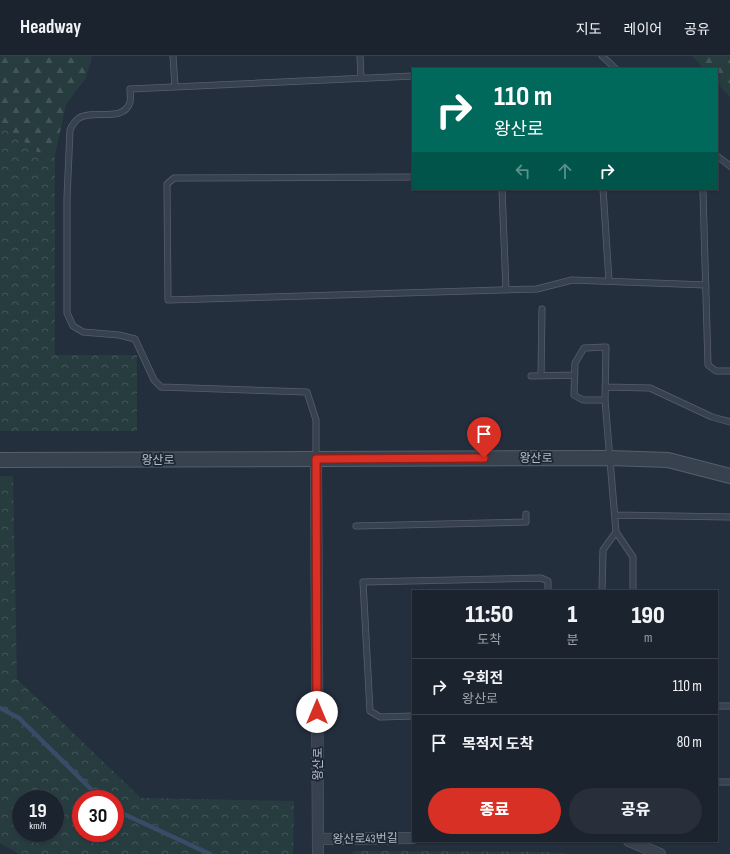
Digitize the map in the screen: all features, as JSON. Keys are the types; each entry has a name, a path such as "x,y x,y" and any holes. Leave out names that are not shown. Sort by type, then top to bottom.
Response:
{"street":[{"name":"왕산로","path":"0,460 610,458 668,460 730,476"},
{"name":"왕산로","path":"316,459 318,854"},
{"name":"왕산로43번길","path":"318,839 412,838"},
{"path":"631,842 660,854"}],"lane":[{"path":"173,56 175,87"},
{"path":"360,56 361,78"},
{"path":"602,56 615,68"},
{"path":"316,459 316,420 308,392 161,387 154,380 135,339 119,335 83,332 73,326 67,313 67,198 70,130 73,123 80,117 111,114 124,110 130,102 130,89 412,76"},
{"path":"718,157 730,166"},
{"path":"412,177 174,178 167,184 168,300 537,289 572,280 706,285"},
{"path":"502,190 506,290"},
{"path":"603,190 609,281"},
{"path":"703,192 708,365 716,371 730,371"},
{"path":"540,376 542,308"},
{"path":"605,400 583,400 574,396 575,363 584,348 606,347 605,400 616,532 633,557 633,590"},
{"path":"531,376 575,375"},
{"path":"605,388 650,388 712,417 730,422"},
{"path":"356,526 526,522 526,514"},
{"path":"615,515 730,517"},
{"path":"602,590 603,550 616,532"},
{"path":"412,716 380,717 370,711 363,582 541,578 548,581 548,590"},
{"path":"718,706 730,706"},
{"path":"718,782 730,782"}],"green space":[{"path":"0,56 92,56 86,78 66,104 55,155 37,152 0,123"},
{"path":"692,56 730,56 730,97 718,84 718,68 703,68"},
{"path":"0,123 37,152 55,155 55,355 137,355 137,431 0,431"},
{"path":"0,476 13,476 17,679 141,798 294,801 293,854 19,854 0,843"},
{"path":"354,851 545,852 571,854 351,854"}],"waterway":[{"path":"0,708 19,718 92,790"},
{"path":"124,814 210,854"}],"route":[{"path":"317,712 316,459 484,458"}]}
